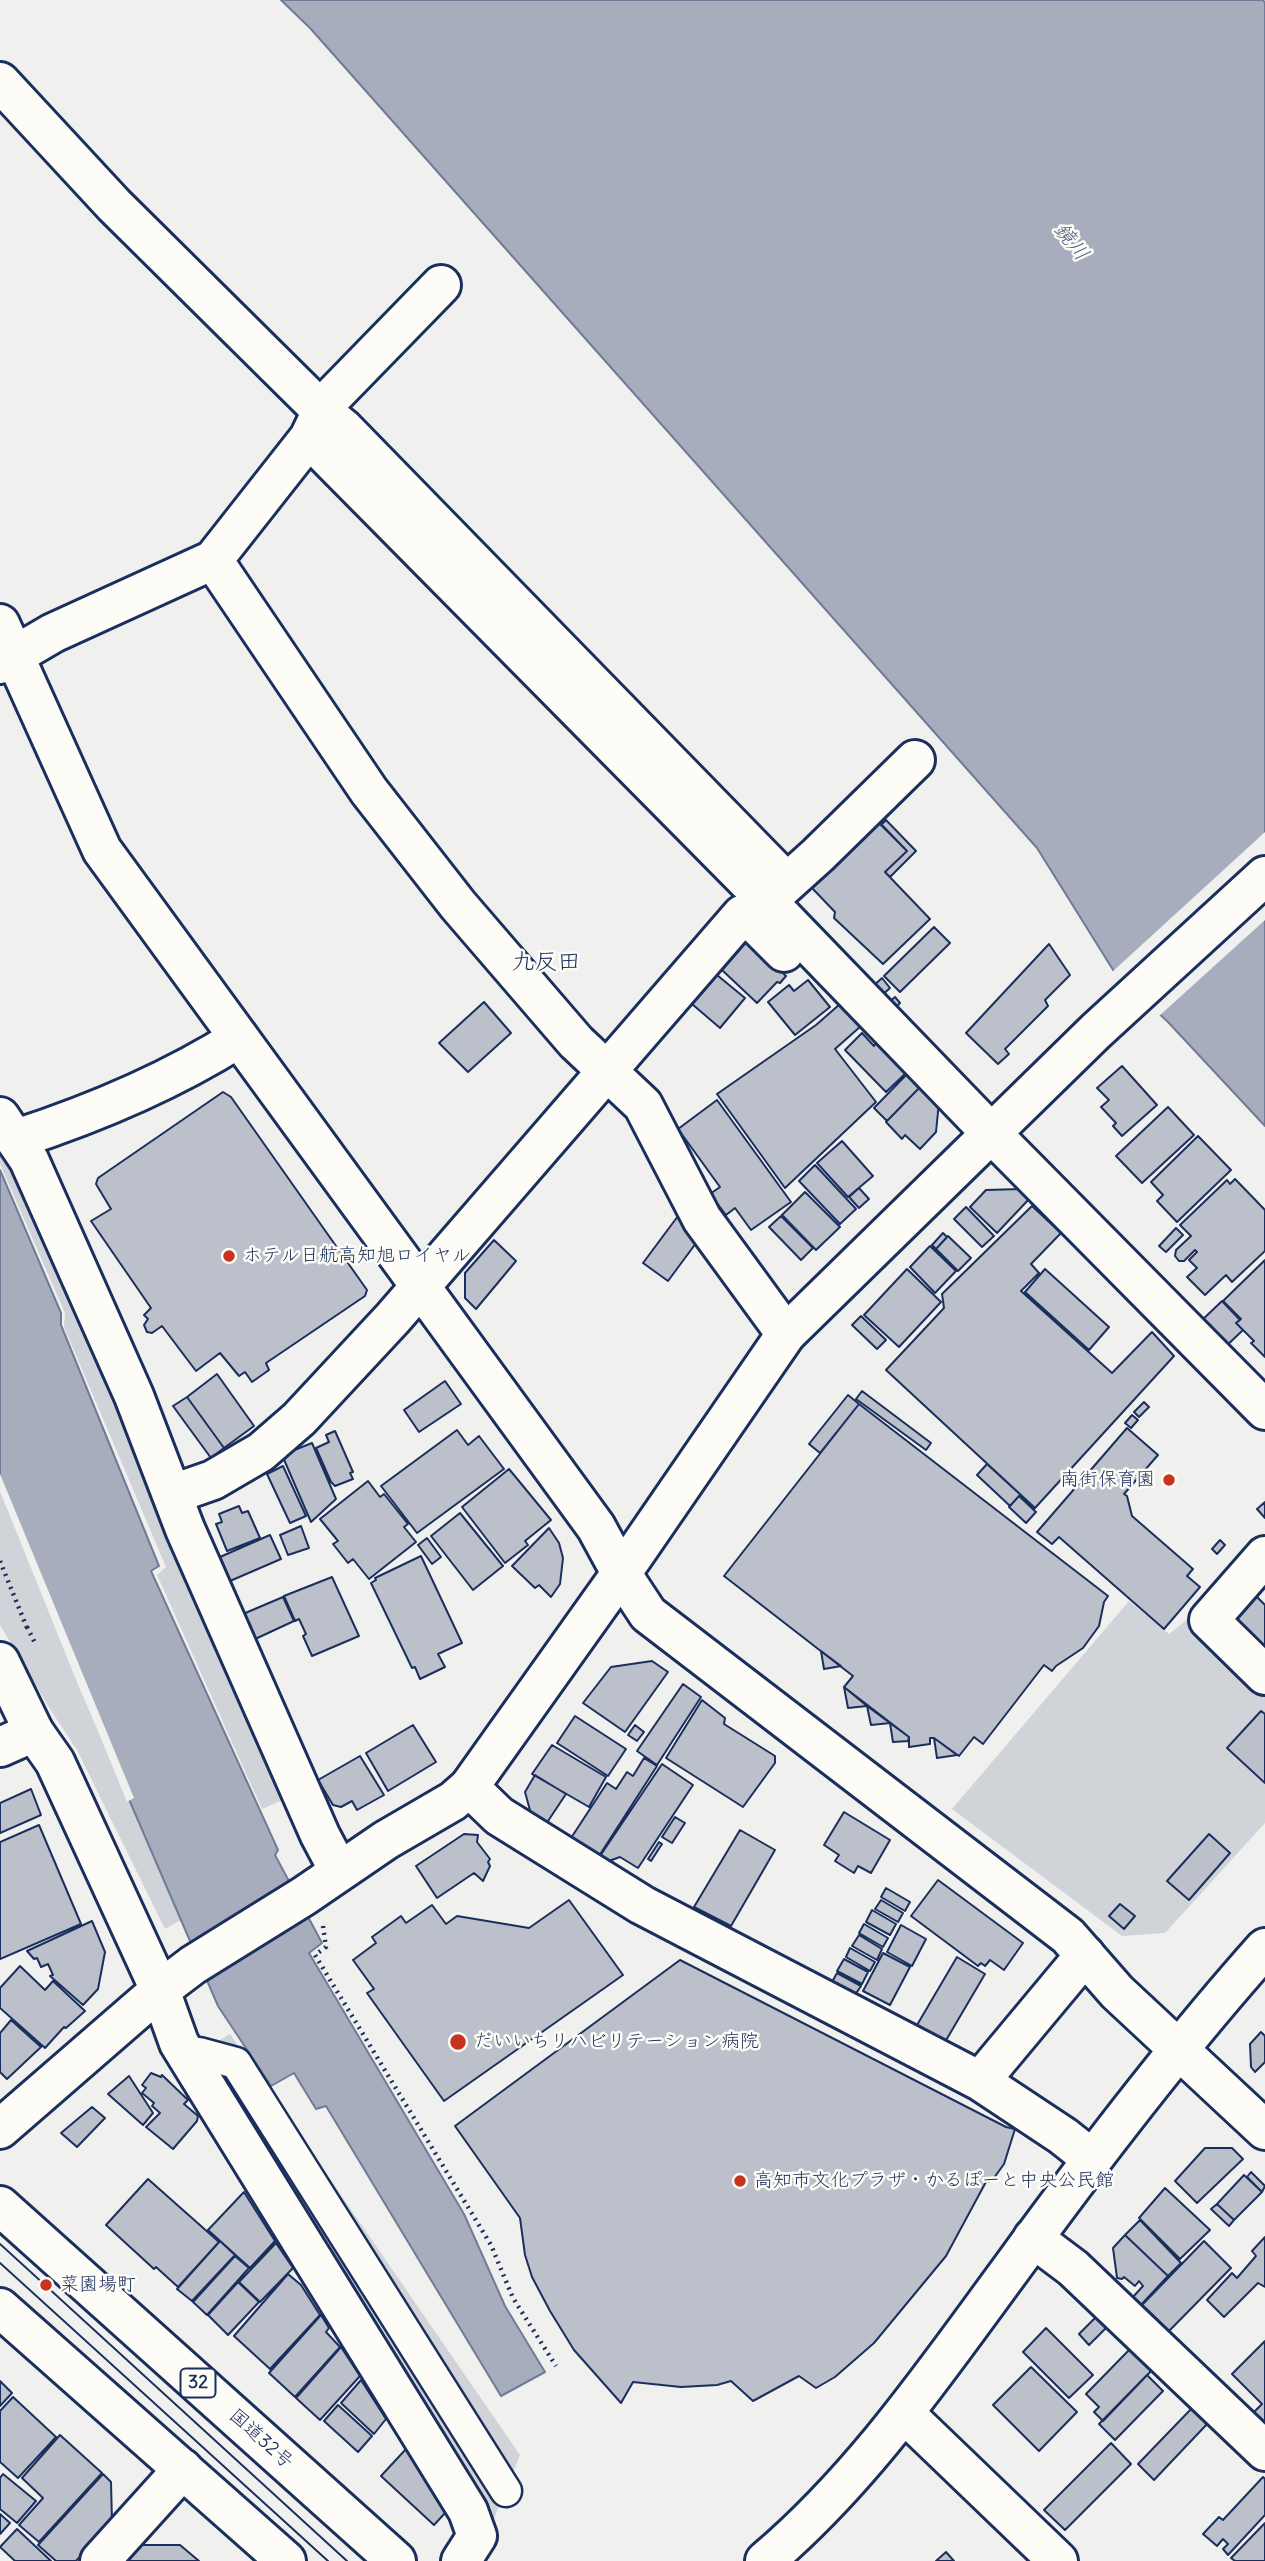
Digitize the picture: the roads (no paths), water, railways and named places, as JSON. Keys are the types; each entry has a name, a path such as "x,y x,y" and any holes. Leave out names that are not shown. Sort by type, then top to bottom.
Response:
{"main road":[{"path":"1,85 316,424 344,429 777,892 826,962 1265,1410"},
{"path":"441,285 330,399 316,424 213,560 53,633 5,648 102,850 596,1527 621,1573 651,1618 1068,1936 1117,1992 1265,2130"},
{"path":"213,560 377,801 458,905 576,1042 643,1105 702,1219 786,1334"},
{"path":"777,892 915,760"},
{"path":"0,2129 192,1965 313,1909 339,1871 453,1801 469,1787 786,1334 1096,1031 1265,876"},
{"path":"173,1494 213,1480 277,1440 393,1318 742,915 752,920 802,971 814,970 826,962"},
{"path":"8,1128 52,1127 195,1066 239,1038"},
{"path":"8,1128 29,1160 134,1396 185,1529 309,1810 339,1871"},
{"path":"1265,1556 1209,1620 1265,1675"},
{"path":"0,1662 17,1740 55,1762 160,1990 179,2043 468,2511 477,2536 461,2561"},
{"path":"469,1787 499,1816 642,1905 980,2081 1093,2159"},
{"path":"765,2561 844,2486 905,2414 1093,2159 1223,1995 1265,1948"},
{"path":"980,2081 1084,1955"},
{"name":"国道32号","path":"0,2206 396,2561"},
{"path":"1033,2238 1068,2264 1265,2451"},
{"path":"0,2308 286,2561"},
{"path":"905,2414 1058,2561"},
{"path":"100,2561 183,2469"}],"street":[{"path":"199,2053 236,2063 506,2491"}],"water":[{"name":"鏡川","path":"281,0 1263,0 1265,1126 1168,1022 1115,973 1037,848 310,28"},
{"path":"0,1170 61,1313 61,1325 159,1566 151,1571 278,1850 275,1855 322,1943 309,1953 464,2214 505,2306 545,2372 501,2396 326,2106 316,2109 294,2073 271,2086 218,2006 97,1725 0,1483"}],"tram line":[{"path":"0,2244 347,2561"},
{"path":"0,2263 328,2561"}],"place":[{"name":"ホテル日航高知旭ロイヤル","path":"229,1256"},
{"name":"南街保育園","path":"1169,1480"},
{"name":"だいいちリハビリテーション病院","path":"458,2042"},
{"name":"高知市文化プラザ・かるぽーと中央公民館","path":"740,2181"},
{"name":"菜園場町","path":"46,2285"}],"district":[{"name":"九反田","path":"546,962"}]}
